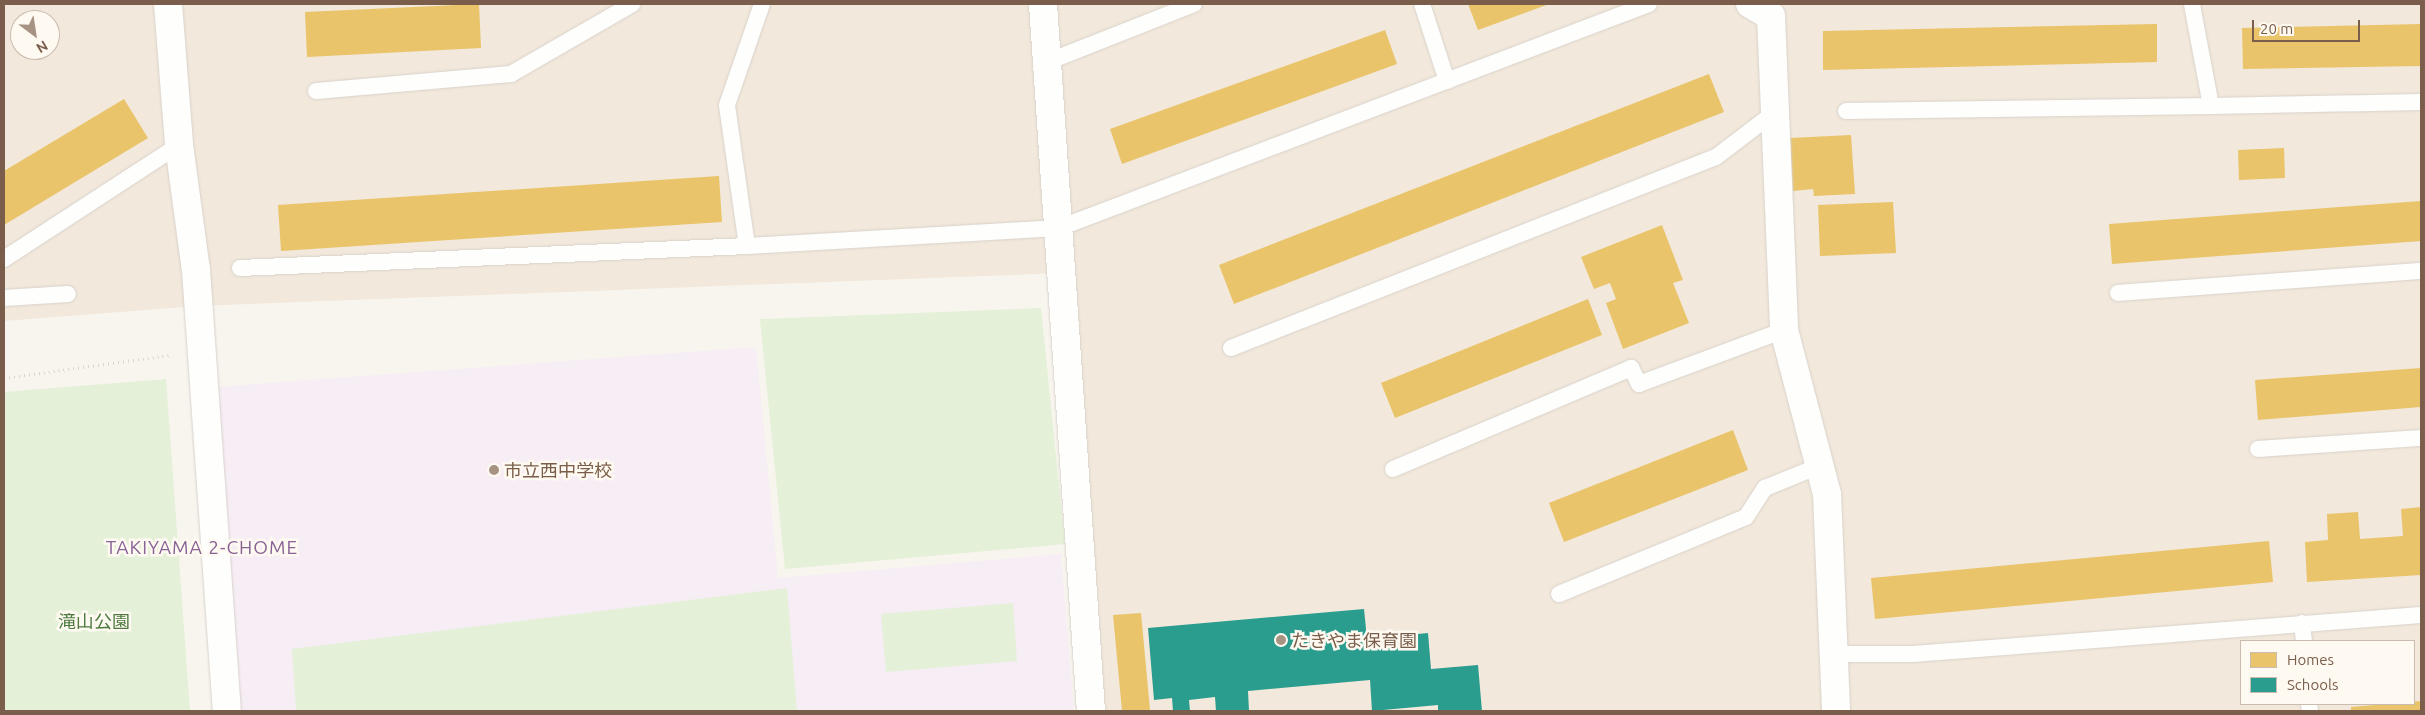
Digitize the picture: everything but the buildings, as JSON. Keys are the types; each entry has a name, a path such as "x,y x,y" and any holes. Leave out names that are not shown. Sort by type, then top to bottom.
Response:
{"street":[{"path":"168,4 179,145 196,270 226,711"},
{"path":"1043,4 1091,711"},
{"path":"1750,4 1772,16 1784,330 1827,494 1836,711"}],"lane":[{"path":"316,91 511,74 632,4"},
{"path":"747,246 727,105 762,4"},
{"path":"1047,62 1194,4"},
{"path":"1422,4 1447,81"},
{"path":"240,268 747,246 1059,228 1649,4"},
{"path":"2192,4 2211,106"},
{"path":"1846,111 2421,102"},
{"path":"1231,348 1716,157 1775,112"},
{"path":"4,259 179,145"},
{"path":"2118,293 2421,270"},
{"path":"4,298 68,294"},
{"path":"1393,469 1631,368 1639,384 1784,330"},
{"path":"2258,449 2421,438"},
{"path":"1559,594 1746,517 1766,488 1819,466"},
{"path":"1835,654 1914,654 2421,615"},
{"path":"2302,623 2304,640"}],"path":[{"path":"4,378 202,350"}],"shaded area":[{"path":"4,4 2421,4 2421,711 1091,711 1061,273 198,306 4,321"},
{"name":"市立西中学校","path":"756,347 778,578 1061,554 1074,711 237,711 215,387"}],"green space":[{"path":"1041,308 1065,544 785,569 760,319"},
{"name":"滝山公園","path":"166,379 190,711 4,711 4,392"},
{"path":"787,588 797,711 296,711 292,649"},
{"path":"1013,603 1017,661 886,672 881,614"}],"place":[{"name":"市立西中学校","path":"494,470"},
{"name":"たきやま保育園","path":"1281,640"}],"district":[{"name":"TAKIYAMA 2-CHOME","path":"202,548"}]}
